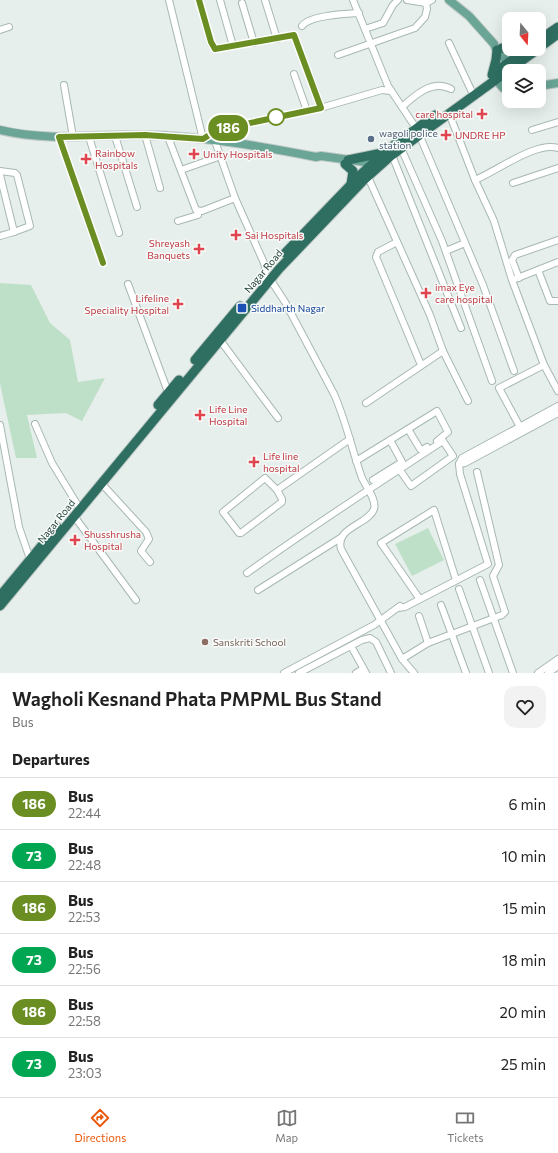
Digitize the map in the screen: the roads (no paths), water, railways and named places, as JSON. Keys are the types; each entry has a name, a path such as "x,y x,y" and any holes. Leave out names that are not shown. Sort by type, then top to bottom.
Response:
{"highway":[{"path":"546,35 558,26"},
{"name":"Nagar Road","path":"546,43 558,34"},
{"path":"494,77 498,47 502,48"},
{"name":"Nagar Road","path":"389,153 401,148 418,131 449,113 520,56"},
{"name":"Nagar Road","path":"512,63 525,56"},
{"name":"Nagar Road","path":"267,279 389,153 471,90 494,77"},
{"path":"350,185 353,171 347,162 389,153"},
{"name":"Nagar Road","path":"0,596 168,392 225,329 267,279 301,235 350,185 371,170"},
{"name":"Nagar Road","path":"0,606 220,340 225,329"}],"main road":[{"path":"449,0 469,16 512,63"},
{"path":"494,77 502,87"},
{"path":"546,84 557,82"},
{"path":"0,130 19,134 59,137 145,135 203,139 316,157 321,156 347,162 371,170"}],"street":[{"path":"169,0 203,139 217,130 321,108 382,90 391,91"},
{"path":"199,0 212,46 216,49 294,35 321,108"},
{"path":"220,0 233,46"},
{"path":"265,0 277,39"},
{"path":"353,0 391,91 418,131 483,285 514,371"},
{"path":"365,29 383,23 393,4 398,0"},
{"path":"407,0 426,4 432,0"},
{"path":"242,3 254,42"},
{"path":"338,55 419,26 425,17 427,9 426,4"},
{"path":"302,26 305,23 327,16 359,13"},
{"path":"0,30 9,27"},
{"path":"449,43 471,90"},
{"path":"294,74 307,111"},
{"path":"402,107 416,94 437,85 443,84 451,89"},
{"path":"64,85 73,137"},
{"path":"449,113 475,180 494,221 512,280 544,365 558,391"},
{"path":"532,130 558,122"},
{"path":"145,135 160,188"},
{"path":"115,136 137,208"},
{"path":"59,137 103,263"},
{"path":"89,137 119,233"},
{"path":"168,137 198,215 178,221"},
{"path":"215,141 235,198 264,263 267,279 285,302 334,394 356,461 374,502 372,513 356,524 343,537 258,590"},
{"path":"475,180 490,174 532,150 550,146 558,148"},
{"path":"401,148 446,251 492,381"},
{"path":"389,153 461,328"},
{"path":"181,170 221,156"},
{"path":"514,183 558,168"},
{"path":"371,170 397,242 430,315 443,351 468,401"},
{"path":"0,171 15,173 17,175 30,226 0,236"},
{"path":"0,175 14,232"},
{"path":"197,211 235,198"},
{"path":"0,210 7,208"},
{"path":"519,278 512,260 515,255 558,240"},
{"path":"397,242 378,252 376,256 421,365"},
{"path":"446,251 465,243"},
{"path":"512,280 558,262"},
{"path":"538,270 550,301 558,301"},
{"path":"128,284 168,392"},
{"path":"220,340 278,418"},
{"path":"366,403 443,351"},
{"path":"518,430 499,392 499,388 544,365"},
{"path":"284,673 374,625 379,619 398,608 405,606 408,603 488,564 460,474 459,464 464,464 476,454 558,406"},
{"path":"356,461 437,411 448,432 421,450 408,429"},
{"path":"518,430 558,412"},
{"path":"35,424 55,468 77,504"},
{"path":"0,425 19,527 30,559"},
{"path":"277,490 350,439"},
{"path":"374,480 402,462 390,440"},
{"path":"247,573 310,528 443,441 453,456 411,486 399,470"},
{"path":"402,659 428,642 504,614 505,612 493,576 499,565 477,472"},
{"path":"265,478 277,490 282,502 241,533 239,533 223,512 265,478"},
{"path":"101,483 146,532 149,539 141,551 150,562"},
{"path":"419,598 381,543 434,510 456,580"},
{"path":"74,516 136,600"},
{"path":"343,537 340,544 341,549 402,659 414,673"},
{"path":"480,580 513,673"},
{"path":"459,589 489,673"},
{"path":"441,605 466,673"},
{"path":"419,616 428,642"},
{"path":"299,673 366,638 373,639 391,673"},
{"path":"351,646 364,671 356,673"},
{"path":"538,673 558,659"},
{"path":"548,673 558,666"}],"place":[{"name":"care hospital","path":"482,114"},
{"name":"UNDRE HP","path":"446,135"},
{"name":"wagoli police station","path":"371,139"},
{"name":"Unity Hospitals","path":"194,154"},
{"name":"Rainbow Hospitals","path":"86,159"},
{"name":"Sai Hospitals","path":"236,235"},
{"name":"Shreyash Banquets","path":"199,249"},
{"name":"imax Eye care hospital","path":"426,293"},
{"name":"Lifeline Speciality Hospital","path":"178,304"},
{"name":"Siddharth Nagar","path":"242,308"},
{"name":"Life Line Hospital","path":"200,415"},
{"name":"Life line hospital","path":"254,462"},
{"name":"Shusshrusha Hospital","path":"75,540"},
{"name":"Sanskriti School","path":"205,642"}]}
